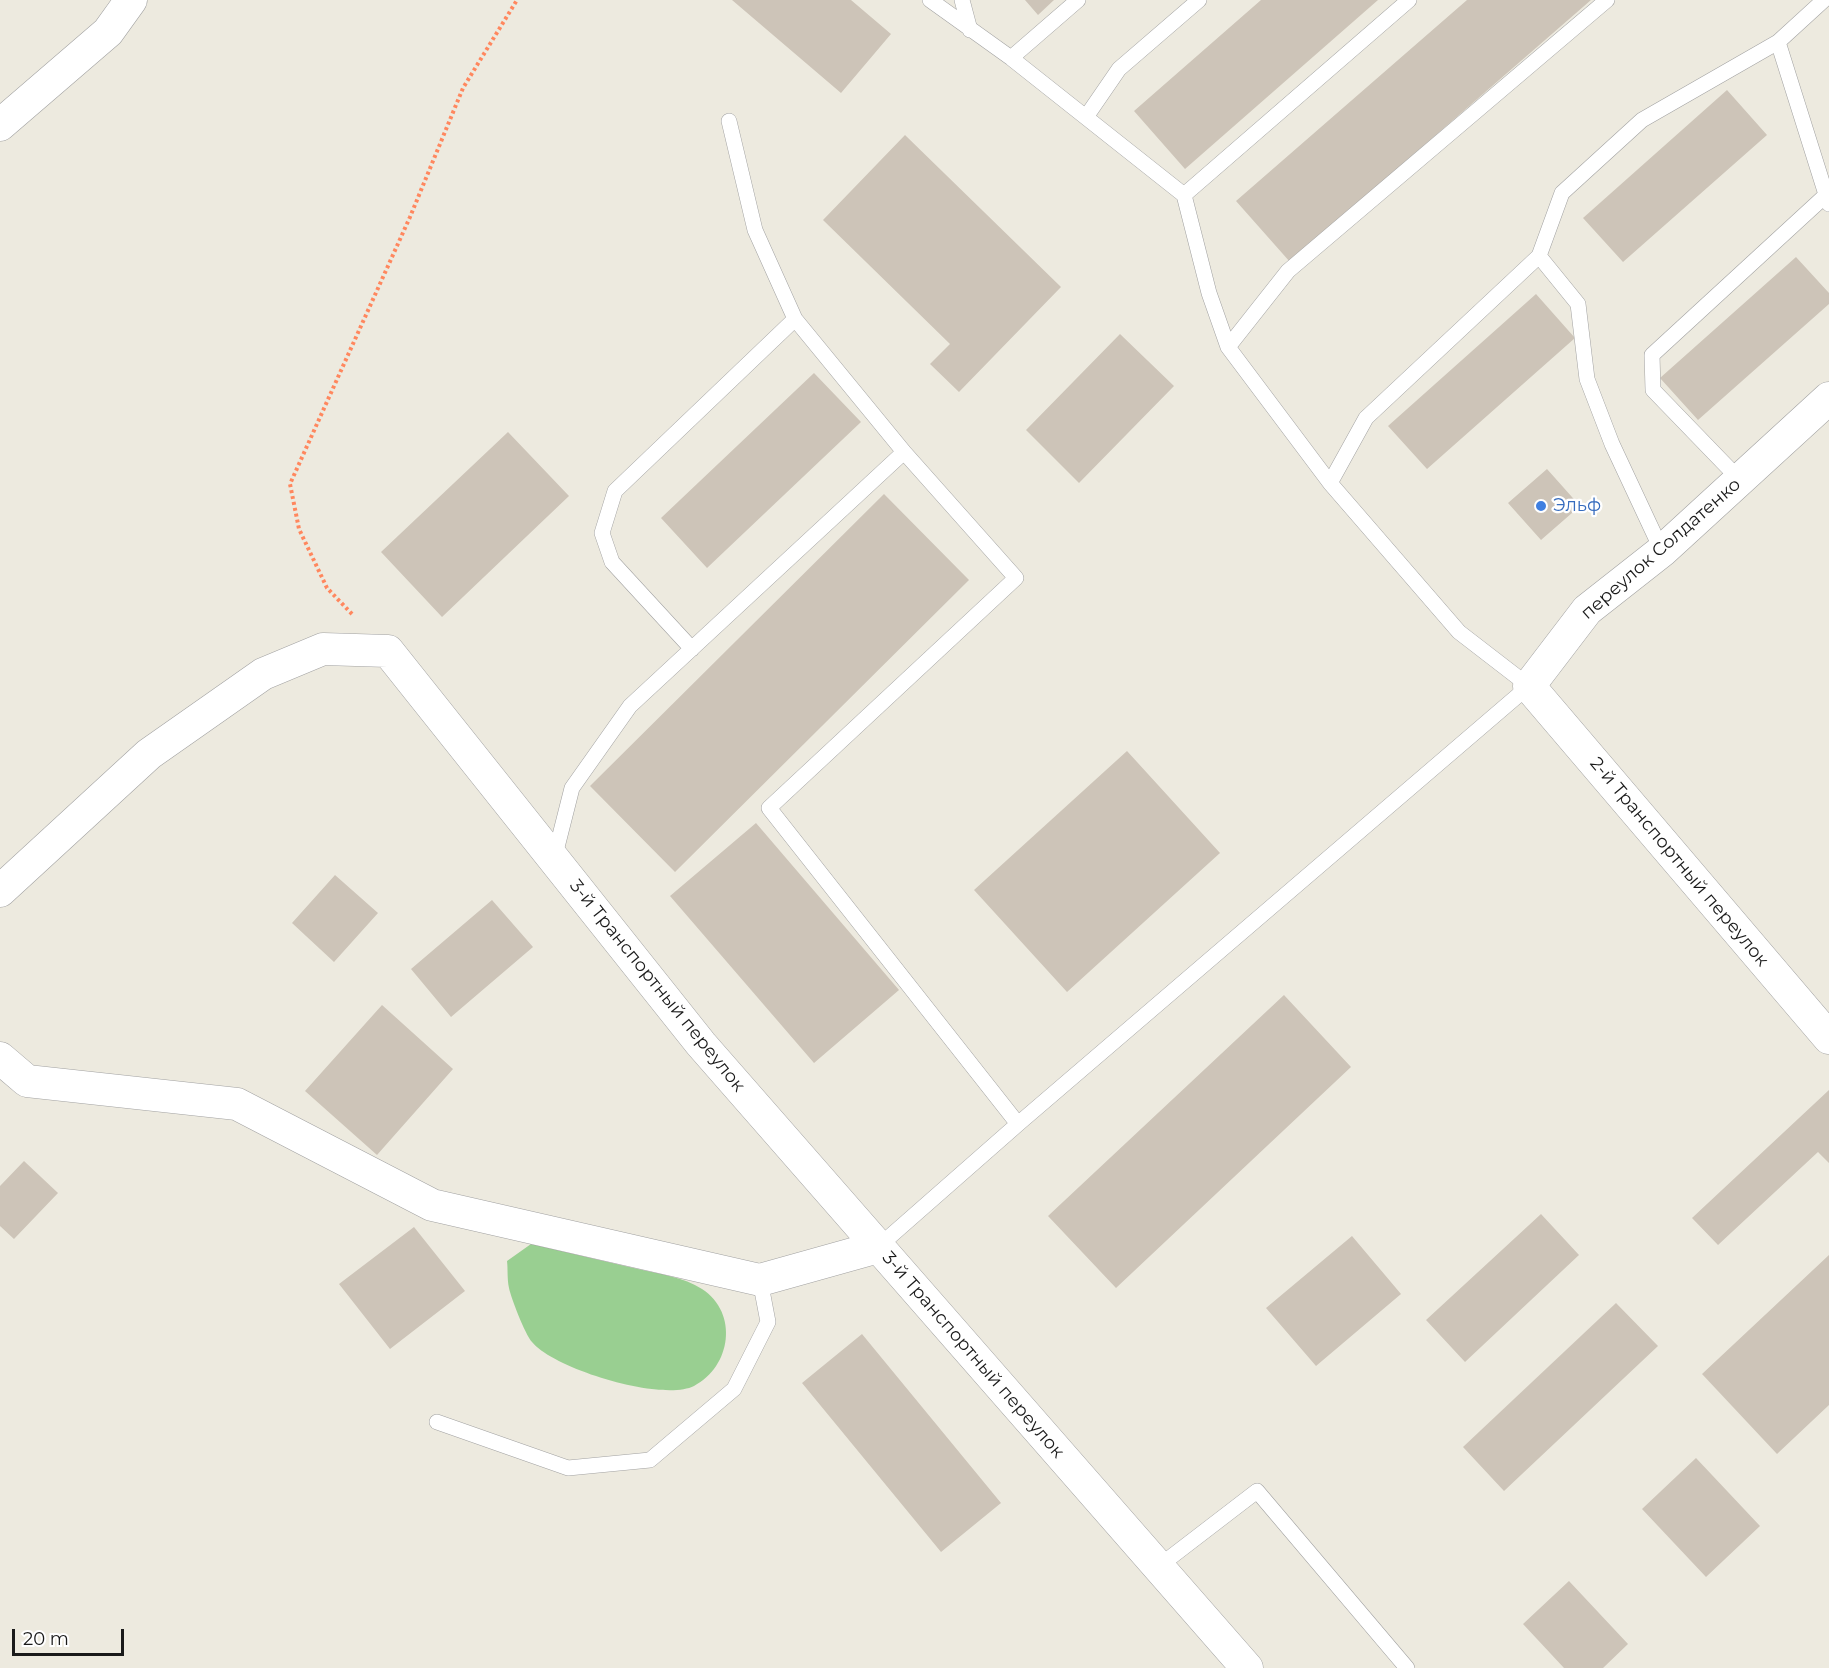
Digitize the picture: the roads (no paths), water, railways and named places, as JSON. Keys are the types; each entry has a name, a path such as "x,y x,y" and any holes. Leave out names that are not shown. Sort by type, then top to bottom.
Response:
{"street":[{"path":"0,125 108,32 130,0"},
{"name":"переулок Солдатенко","path":"1529,686 1587,610 1662,551 1829,398"},
{"name":"3-й Транспортный переулок","path":"0,891 149,754 263,674 323,649 388,651 701,1044 1247,1668"},
{"name":"2-й Транспортный переулок","path":"1529,686 1829,1038"},
{"path":"0,1058 27,1081 237,1104 432,1205 760,1280 878,1247"}],"lane":[{"path":"878,1247 1529,686 1459,632 1330,483 1228,347 1209,293 1184,195 1011,58 930,0"},
{"path":"962,0 970,30"},
{"path":"1011,58 1078,0"},
{"path":"1086,117 1119,69 1199,0"},
{"path":"1184,195 1409,0"},
{"path":"1228,347 1288,271 1607,0"},
{"path":"1330,483 1366,418 1539,256 1562,193 1642,120 1778,42 1824,0"},
{"path":"1740,480 1653,390 1652,355 1827,200 1778,42"},
{"path":"729,121 755,230 795,319 904,452 1016,578 769,808 1018,1124"},
{"path":"1539,256 1578,304 1587,380 1612,444 1662,551"},
{"path":"692,649 612,562 602,533 615,491 795,319"},
{"path":"554,859 572,788 630,706 904,452"},
{"path":"437,1422 568,1468 650,1460 734,1389 768,1322 760,1280"},
{"path":"1158,1567 1257,1491 1407,1668"}],"place":[{"name":"Эльф","path":"1541,506"}]}
